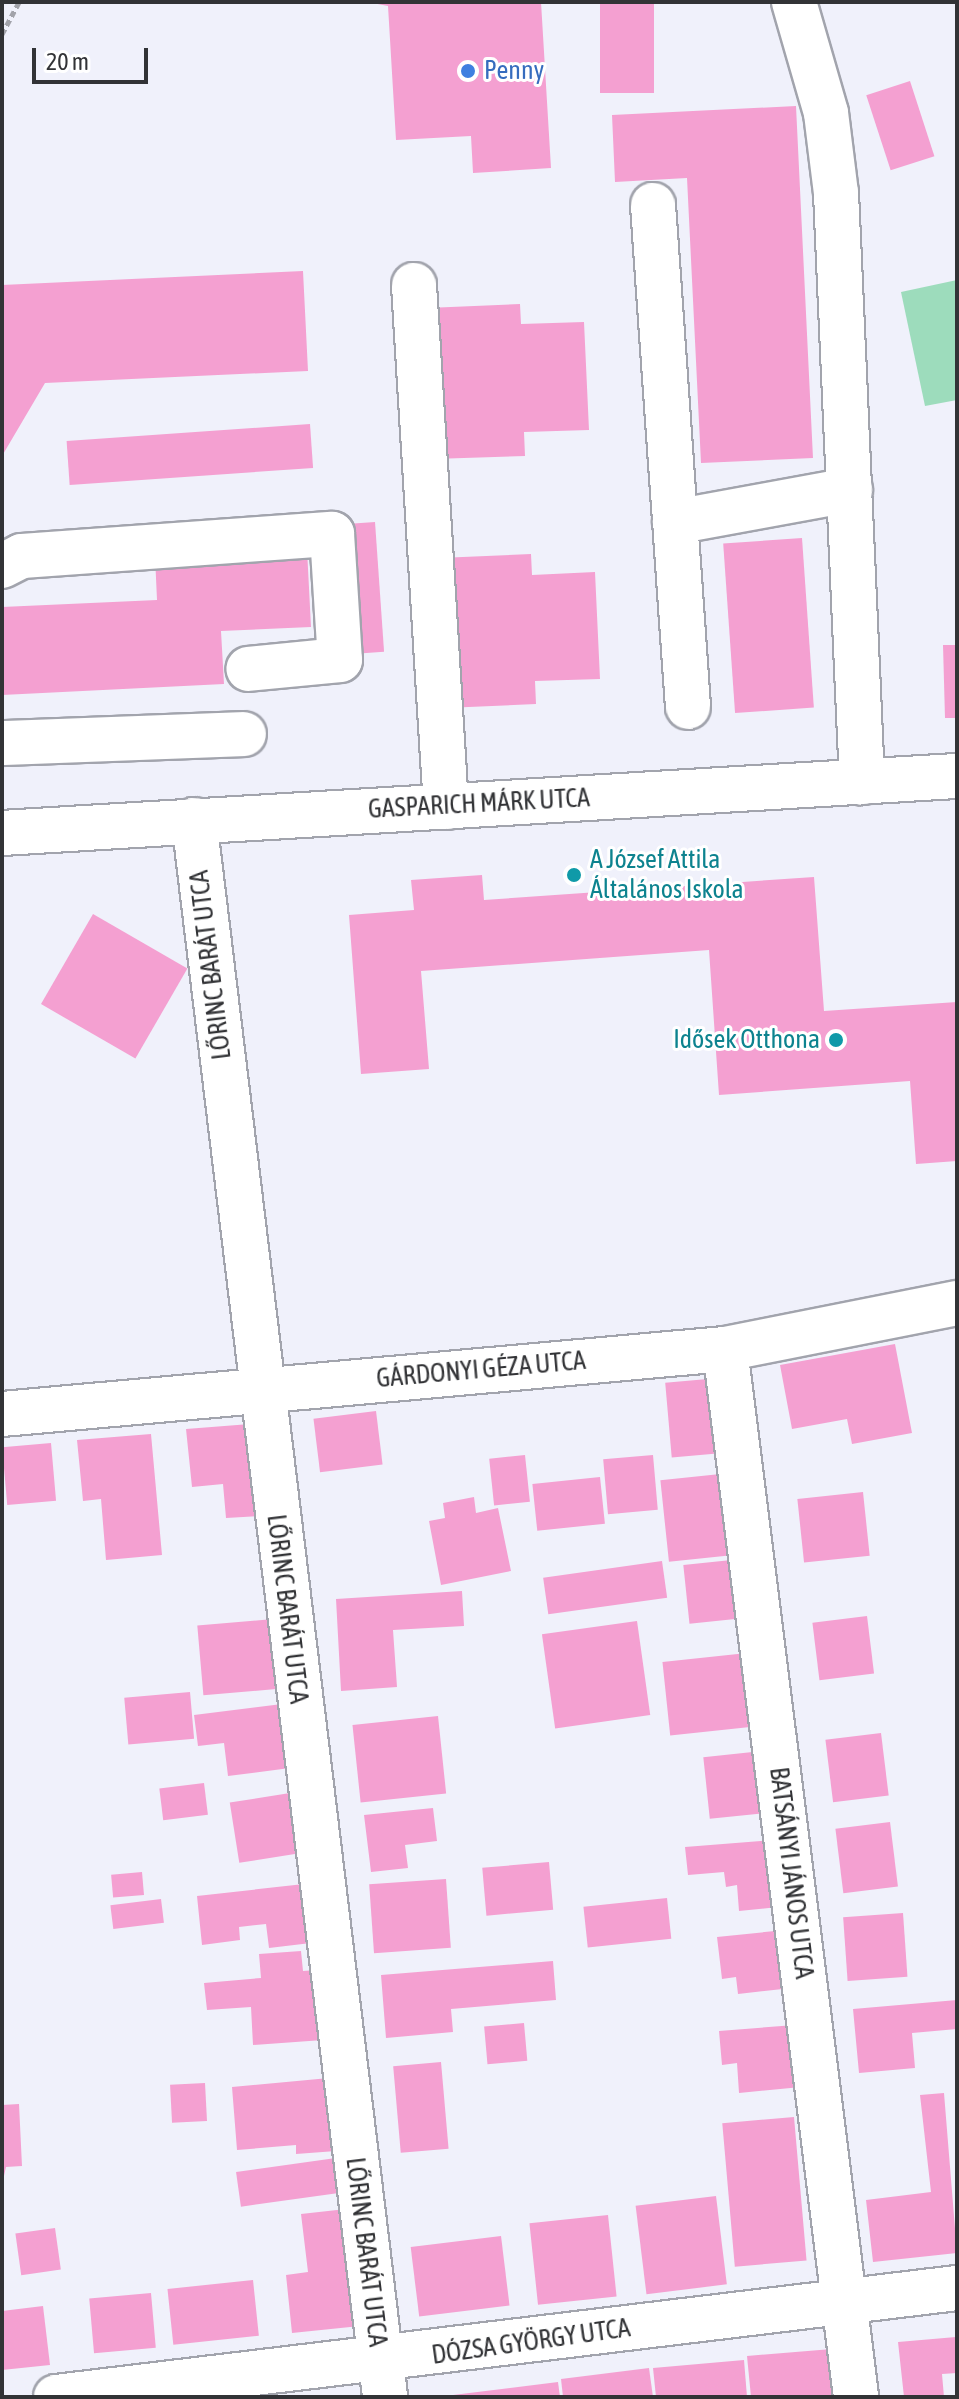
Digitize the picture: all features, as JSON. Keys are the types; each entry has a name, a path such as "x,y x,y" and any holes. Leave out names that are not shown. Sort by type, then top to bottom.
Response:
{"street":[{"path":"794,2 826,113 836,193 862,782"},
{"path":"653,205 688,707"},
{"path":"414,285 446,807"},
{"path":"675,522 850,490"},
{"path":"2,566 22,556 332,534 340,660 248,669"},
{"path":"2,743 244,734"},
{"name":"GASPARICH MÁRK UTCA","path":"2,833 957,776"},
{"name":"LŐRINC BARÁT UTCA","path":"194,820 260,1389 382,2380"},
{"name":"GÁRDONYI GÉZA UTCA","path":"2,1414 725,1349 957,1303"},
{"name":"BATSÁNYI JÁNOS UTCA","path":"725,1349 856,2397"},
{"name":"DÓZSA GYÖRGY UTCA","path":"56,2397 382,2380 844,2301 957,2288"}],"path":[{"path":"2,34 19,2"}],"green space":[{"path":"957,280 957,400 925,406 901,292"}],"building":[{"name":"Penny","path":"367,2 541,2 551,168 473,173 471,136 396,140 388,6"},
{"path":"600,2 654,2 654,93 600,93"},
{"path":"910,81 934,156 891,170 866,95"},
{"path":"796,106 813,458 701,463 687,178 615,182 612,115"},
{"path":"303,271 308,371 45,383 2,456 2,285"},
{"path":"520,304 521,324 584,322 589,430 524,432 525,456 433,459 427,308"},
{"path":"310,424 313,468 70,485 67,441"},
{"path":"375,522 384,652 352,654 343,524"},
{"path":"802,538 814,708 735,713 723,544"},
{"path":"307,549 311,627 221,631 224,684 2,695 2,607 157,600 155,556"},
{"path":"531,554 532,575 595,572 600,679 535,681 536,704 445,708 439,558"},
{"path":"943,645 957,645 957,718 945,718"},
{"name":"Idősek Otthona","path":"482,875 484,900 814,877 824,1011 957,1002 957,1161 916,1164 910,1081 719,1095 709,950 421,971 429,1069 361,1074 349,915 414,910 411,880"},
{"path":"93,914 187,968 135,1059 41,1004"},
{"path":"895,1344 912,1433 852,1444 847,1419 792,1429 780,1365"},
{"path":"719,1378 726,1453 672,1457 665,1383"},
{"path":"376,1411 383,1465 320,1472 313,1419"},
{"path":"250,1424 258,1516 226,1518 223,1484 192,1487 186,1429"},
{"path":"151,1434 162,1555 106,1560 101,1499 83,1501 77,1440"},
{"path":"51,1443 56,1501 7,1505 2,1447"},
{"path":"525,1455 530,1502 494,1506 489,1459"},
{"path":"653,1455 658,1510 608,1514 603,1459"},
{"path":"730,1473 739,1555 669,1562 660,1480"},
{"path":"600,1477 605,1524 537,1531 532,1484"},
{"path":"863,1492 870,1556 804,1563 797,1499"},
{"path":"474,1497 476,1513 498,1508 511,1571 441,1585 429,1521 445,1518 443,1503"},
{"path":"741,1559 747,1618 689,1624 683,1565"},
{"path":"662,1561 667,1598 548,1614 543,1578"},
{"path":"462,1591 464,1626 393,1630 397,1687 341,1691 336,1599"},
{"path":"867,1616 874,1674 819,1680 812,1623"},
{"path":"273,1619 279,1689 203,1695 197,1626"},
{"path":"637,1621 650,1715 555,1728 542,1634"},
{"path":"747,1653 755,1727 670,1735 662,1662"},
{"path":"190,1692 194,1739 128,1745 124,1698"},
{"path":"282,1704 290,1768 228,1776 224,1743 198,1746 194,1715"},
{"path":"438,1716 446,1794 361,1803 352,1725"},
{"path":"881,1733 889,1796 833,1802 825,1740"},
{"path":"762,1751 768,1813 710,1819 703,1757"},
{"path":"204,1783 208,1815 163,1820 159,1788"},
{"path":"290,1793 300,1853 239,1863 230,1803"},
{"path":"433,1808 437,1841 405,1845 408,1868 371,1872 364,1815"},
{"path":"890,1822 898,1887 843,1893 835,1829"},
{"path":"773,1840 778,1907 739,1911 737,1885 726,1887 724,1872 688,1875 685,1847"},
{"path":"549,1862 553,1910 486,1916 482,1868"},
{"path":"142,1872 144,1895 113,1898 111,1875"},
{"path":"446,1879 451,1948 374,1953 369,1884"},
{"path":"304,1884 311,1943 269,1948 266,1924 239,1927 240,1940 202,1945 197,1896"},
{"path":"667,1898 671,1939 588,1948 583,1907"},
{"path":"161,1899 164,1923 113,1929 110,1905"},
{"path":"903,1913 907,1977 848,1981 843,1917"},
{"path":"785,1930 792,1988 738,1994 736,1977 722,1979 717,1937"},
{"path":"301,1951 303,1971 317,1970 323,2040 253,2045 251,2007 207,2010 204,1983 261,1978 259,1954"},
{"path":"553,1961 556,2000 451,2009 453,2032 386,2038 381,1975"},
{"path":"957,2000 957,2029 912,2033 915,2068 859,2073 853,2009"},
{"path":"524,2023 527,2061 487,2064 484,2026"},
{"path":"795,2025 801,2087 739,2093 737,2063 722,2065 719,2031"},
{"path":"441,2062 449,2149 401,2153 393,2066"},
{"path":"329,2078 336,2151 296,2154 296,2145 237,2150 232,2087"},
{"path":"205,2083 207,2121 172,2123 170,2085"},
{"path":"944,2093 957,2253 873,2262 866,2200 931,2192 920,2095"},
{"path":"19,2104 22,2166 6,2167 2,2185 2,2105"},
{"path":"794,2117 807,2260 735,2267 722,2123"},
{"path":"343,2157 348,2192 241,2207 236,2172"},
{"path":"716,2196 727,2284 646,2294 636,2206"},
{"path":"346,2209 360,2326 292,2333 286,2275 308,2272 301,2214"},
{"path":"608,2215 617,2297 538,2305 529,2223"},
{"path":"55,2228 61,2270 21,2275 15,2234"},
{"path":"501,2236 510,2305 419,2317 411,2247"},
{"path":"253,2280 259,2336 173,2345 167,2289"},
{"path":"151,2293 156,2348 94,2353 89,2298"},
{"path":"43,2306 50,2365 2,2370 2,2311"},
{"path":"956,2337 957,2373 942,2374 944,2397 904,2397 898,2342"},
{"path":"832,2349 836,2397 751,2397 747,2356"},
{"path":"744,2360 747,2397 656,2397 653,2368"},
{"path":"649,2368 653,2397 563,2397 561,2379"},
{"path":"558,2382 560,2397 453,2397 453,2395"}],"place":[{"name":"Penny","path":"468,71"},
{"name":"A József Attila Általános Iskola","path":"574,875"},
{"name":"Idősek Otthona","path":"836,1040"}]}
